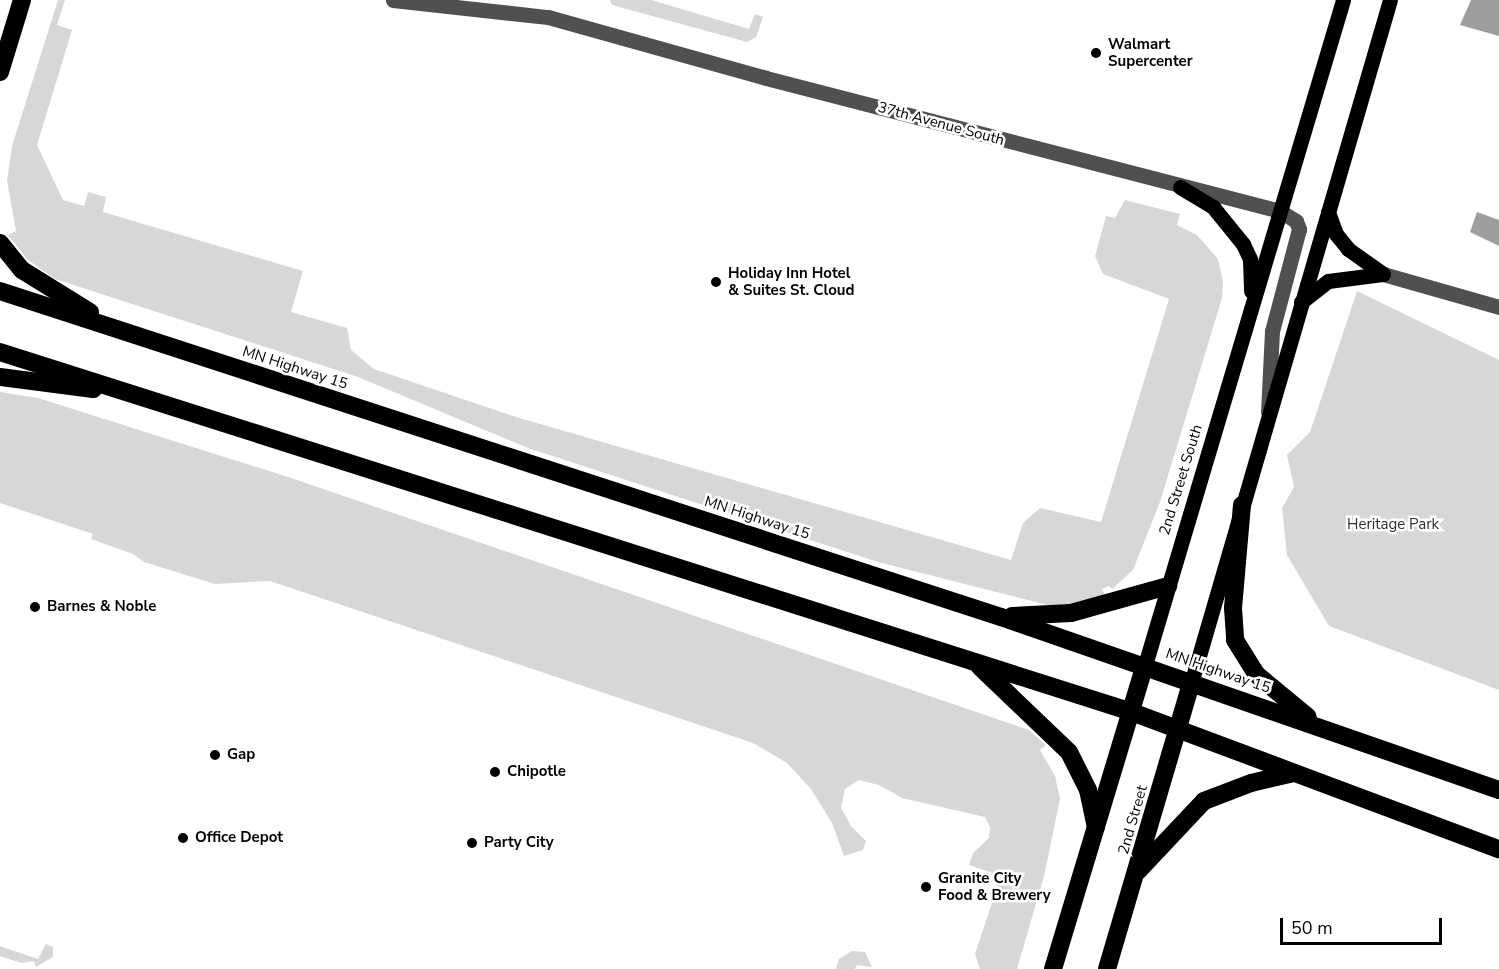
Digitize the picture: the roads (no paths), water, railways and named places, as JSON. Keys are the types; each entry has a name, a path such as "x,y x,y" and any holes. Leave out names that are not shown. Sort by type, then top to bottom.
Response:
{"highway":[{"path":"1,73 22,0"},
{"path":"0,243 22,270 112,326"},
{"name":"MN Highway 15","path":"0,291 1192,680 1499,790"},
{"path":"0,352 1129,711 1499,849"},
{"path":"0,377 140,395"},
{"path":"1242,505 1233,608 1235,640 1256,674 1319,725"},
{"path":"1001,617 1071,612 1168,586"},
{"path":"974,662 1069,752 1088,790 1096,828"},
{"name":"2nd Street South","path":"1053,969 1129,711 1145,665"},
{"name":"2nd Street","path":"1107,969 1192,680"},
{"path":"1135,875 1203,801 1251,783 1295,773"}],"main road":[{"name":"2nd Street South","path":"1145,665 1343,0"},
{"path":"1192,680 1268,412 1390,0"},
{"path":"1180,188 1213,207 1244,244 1250,259 1251,309"},
{"path":"1328,212 1336,234 1348,249 1383,274"},
{"path":"1301,302 1328,281 1383,274"}],"street":[{"name":"37th Avenue South","path":"393,0 548,17 1180,188 1280,211"},
{"path":"1268,412 1272,331 1299,229 1296,221 1280,211"},
{"path":"1383,274 1499,307"}],"place":[{"name":"Walmart Supercenter","path":"1096,53"},
{"name":"Holiday Inn Hotel & Suites St. Cloud","path":"716,282"},
{"name":"Barnes & Noble","path":"35,607"},
{"name":"Gap","path":"215,755"},
{"name":"Chipotle","path":"495,772"},
{"name":"Office Depot","path":"183,838"},
{"name":"Party City","path":"472,843"},
{"name":"Granite City Food & Brewery","path":"926,887"}],"park label":[{"name":"Heritage Park","path":"1393,525"}]}
